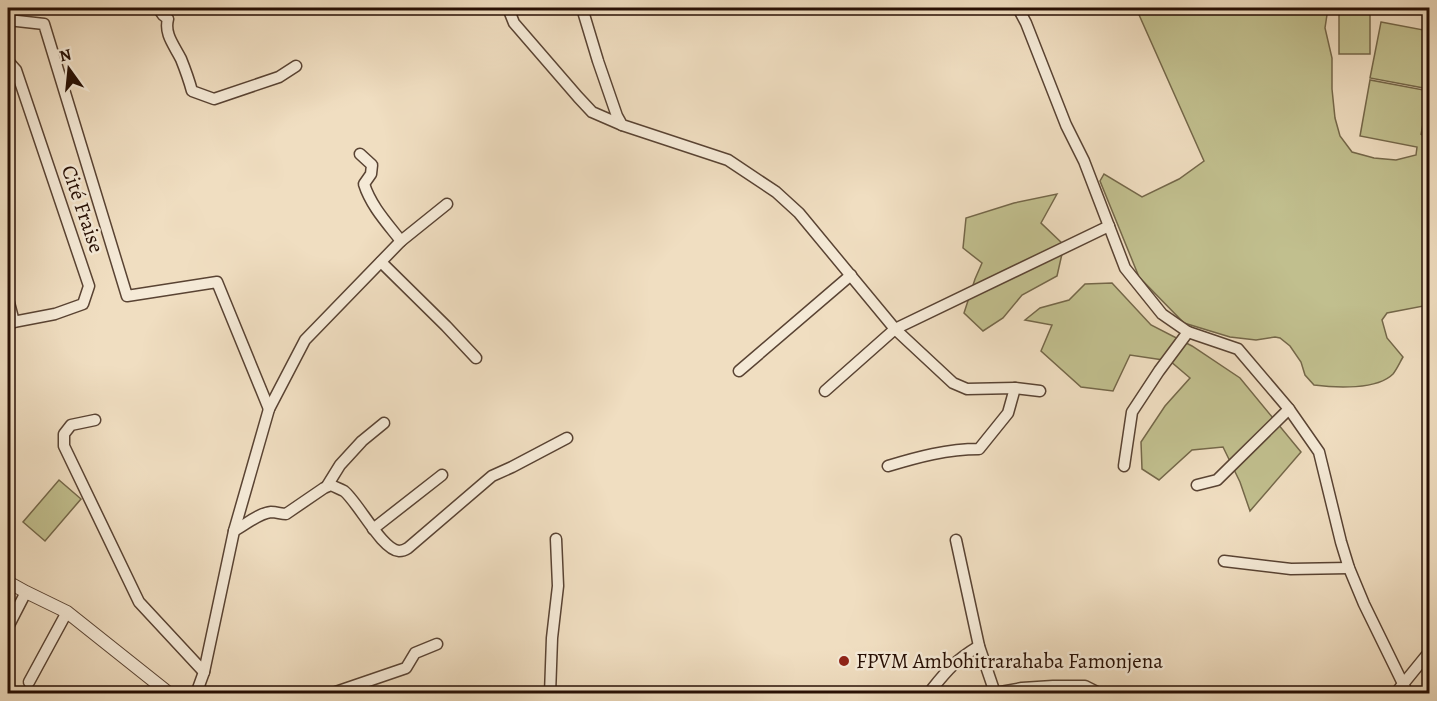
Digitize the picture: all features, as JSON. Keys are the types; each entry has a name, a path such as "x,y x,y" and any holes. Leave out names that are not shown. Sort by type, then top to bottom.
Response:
{"street":[{"path":"158,8 168,19 166,27 192,91 214,99 279,77 296,66"},
{"path":"508,8 514,23 592,112 622,125 728,160 776,192 799,213 896,329 953,383 967,389 1015,388 1040,391"},
{"path":"582,8 617,117 622,125"},
{"path":"1018,8 1066,125 1084,161 1125,268 1162,314 1188,332 1238,349 1289,409 1319,452 1349,568 1405,689"},
{"path":"8,20 44,24 128,296 217,282 269,409"},
{"name":"Cité Fraise","path":"8,61 16,70 89,286 83,304 55,314 11,322"},
{"path":"360,154 372,165 371,174 364,184 368,196 401,241"},
{"path":"196,693 204,672 234,531 269,409 305,340 401,241 447,204"},
{"path":"825,391 896,329 1109,226"},
{"path":"381,262 476,358"},
{"path":"739,370 851,275"},
{"path":"8,299 11,322"},
{"path":"1124,466 1132,412 1188,332"},
{"path":"888,466 947,450 979,449 1008,413 1015,388"},
{"path":"1197,485 1217,480 1289,409"},
{"path":"95,420 71,425 64,434 64,446 139,602 204,672"},
{"path":"234,531 269,512 286,514 327,486 340,465 362,441 384,423"},
{"path":"327,486 344,491 373,529 390,546 396,551 405,550 492,476 567,438"},
{"path":"373,529 442,475"},
{"path":"550,693 552,638 558,586 556,539"},
{"path":"956,540 979,646 995,693 1053,686 1085,686 1101,693"},
{"path":"1224,561 1291,569 1349,568"},
{"path":"8,582 67,612 170,693"},
{"path":"8,627 26,592"},
{"path":"28,682 67,612"},
{"path":"330,693 406,668 414,653 437,644"},
{"path":"932,689 950,666 979,646"},
{"path":"1395,693 1405,689 1430,651"}],"shaded area":[{"path":"1136,8 1328,8 1325,28 1332,58 1335,118 1340,136 1352,152 1374,158 1396,160 1416,155 1417,147 1360,136 1370,80 1429,91 1421,135 1429,101 1429,305 1387,313 1382,320 1387,338 1403,357 1393,374 1386,379 1356,387 1314,385 1305,375 1301,362 1290,346 1280,338 1256,340 1230,337 1184,323 1139,277 1100,181 1104,174 1142,197 1179,179 1204,161"},
{"path":"1339,8 1370,8 1370,54 1339,54"},
{"path":"1381,22 1429,31 1429,89 1370,78"},
{"path":"1057,194 1041,223 1064,245 1057,276 1022,295 1003,318 983,331 964,313 982,263 963,248 966,218 1014,203"},
{"path":"1112,283 1151,325 1192,346 1240,378 1301,452 1250,511 1240,482 1223,447 1192,450 1159,480 1142,469 1141,442 1165,406 1190,378 1170,361 1130,355 1113,391 1081,387 1041,351 1052,325 1025,320 1040,308 1069,300 1085,284"},
{"path":"59,480 81,499 45,541 23,522"}],"place":[{"name":"FPVM Ambohitrarahaba Famonjena","path":"844,661"}]}
